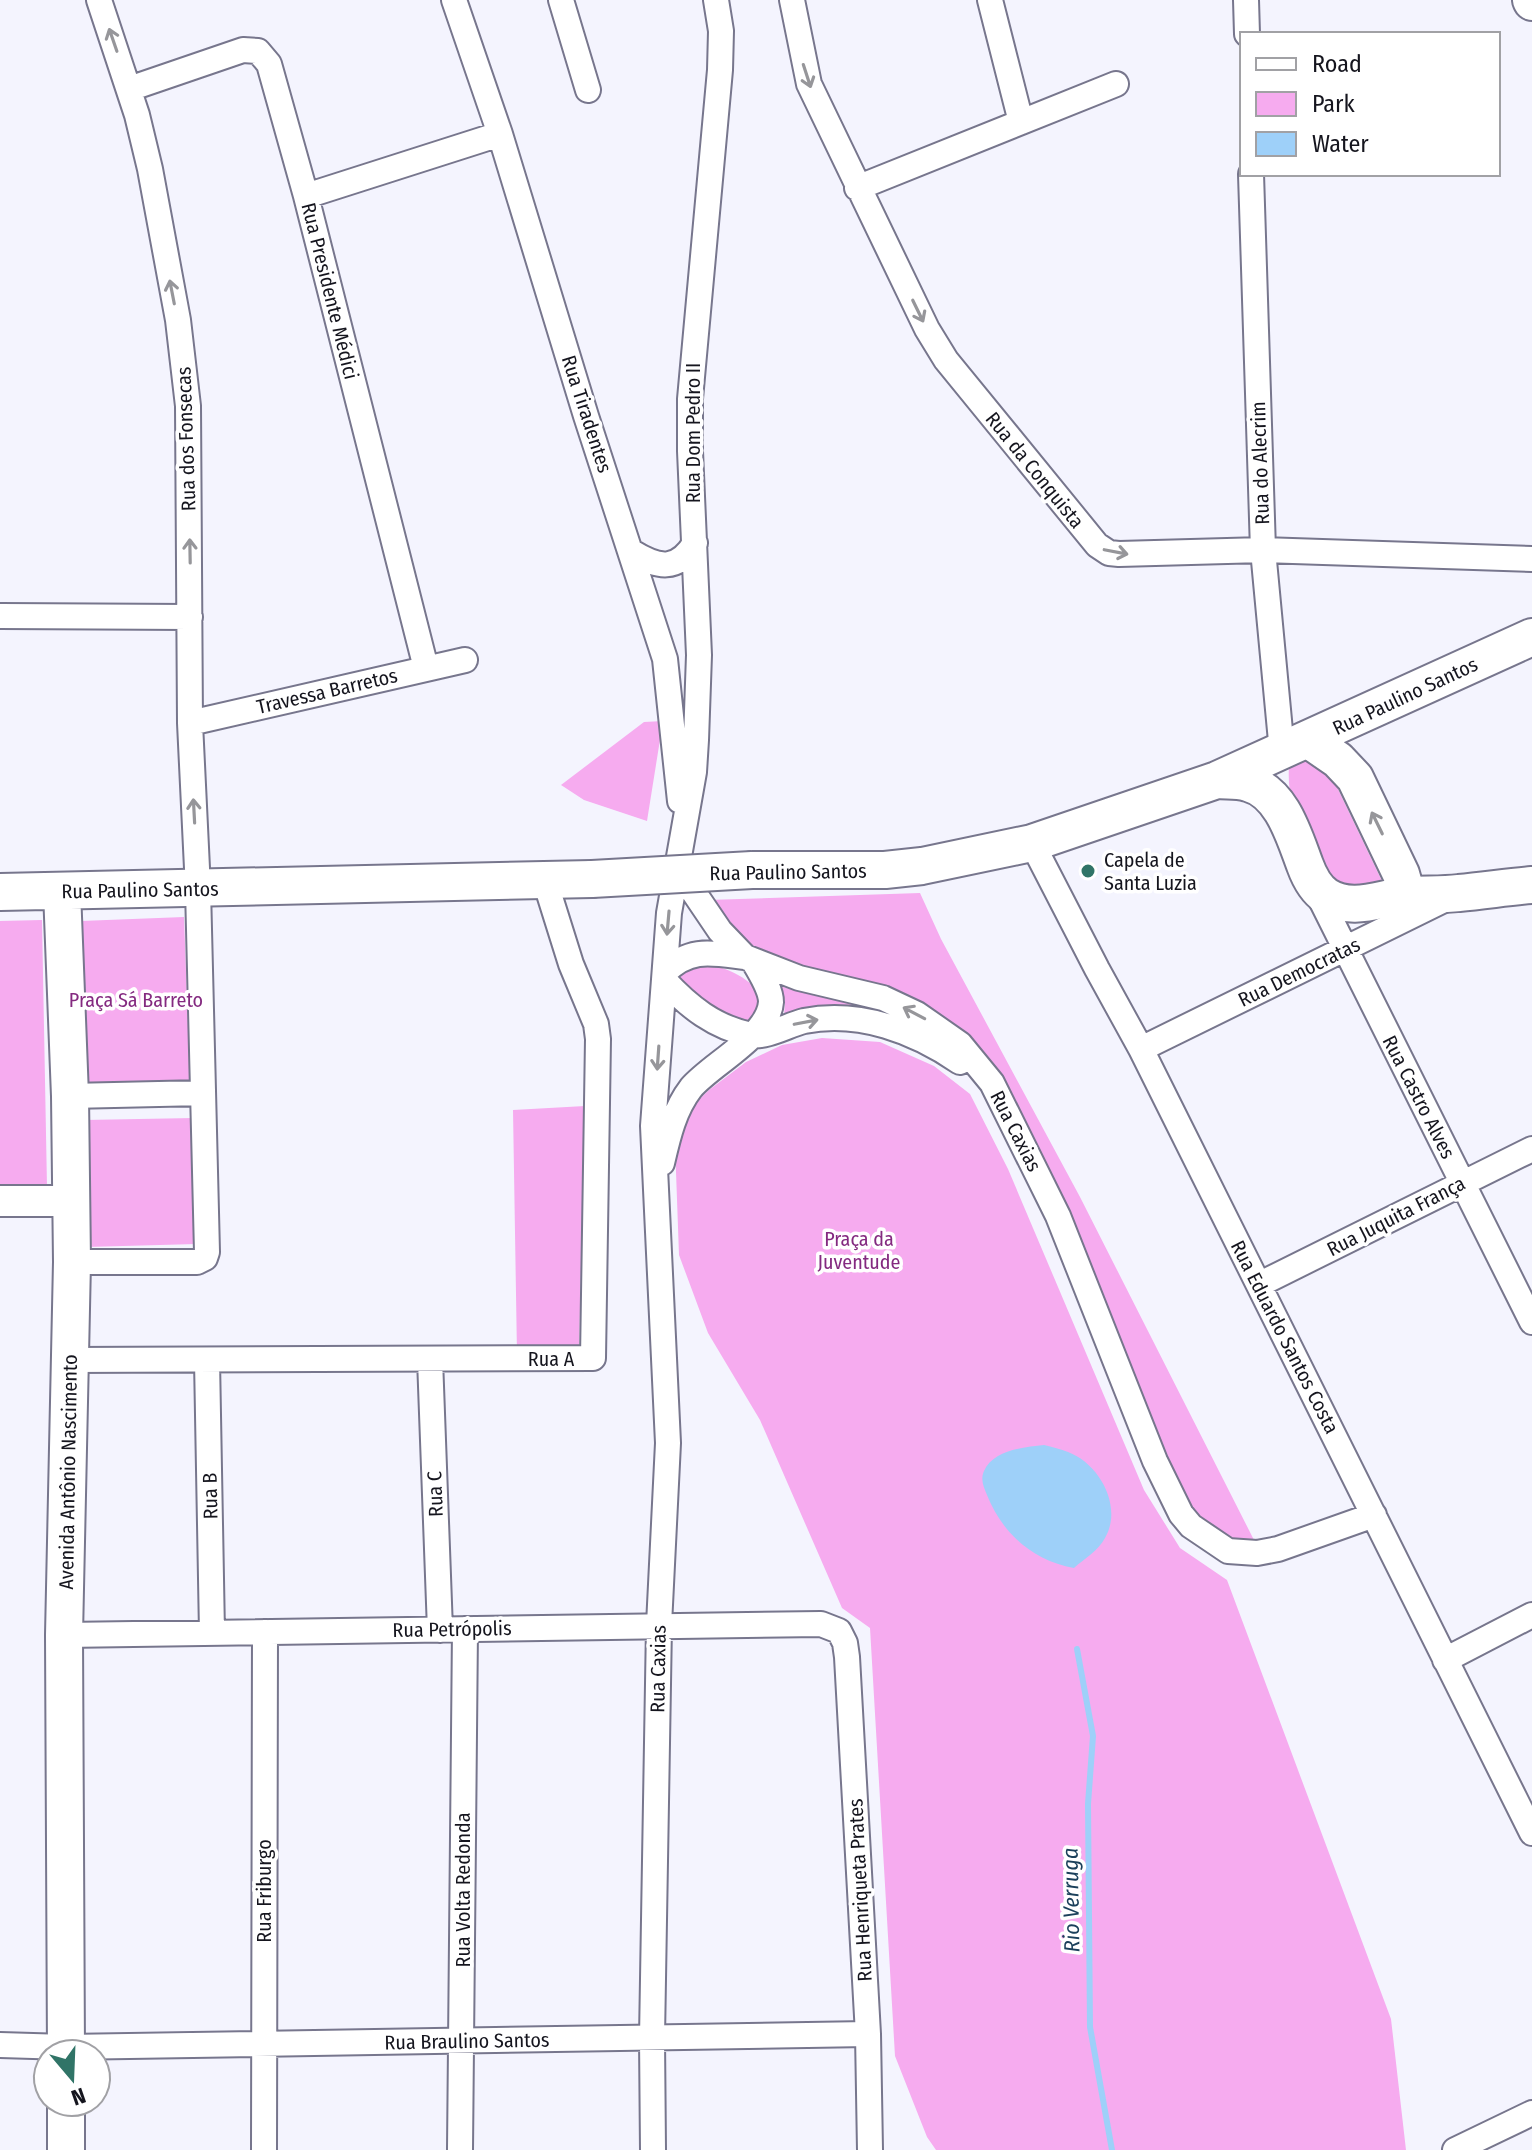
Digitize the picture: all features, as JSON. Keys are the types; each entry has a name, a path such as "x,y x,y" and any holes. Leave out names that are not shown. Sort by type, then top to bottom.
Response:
{"main road":[{"name":"Rua Paulino Santos","path":"0,892 545,881 752,870 885,870 922,866 1032,843 1217,780 1532,637"},
{"path":"1292,831 1296,746 1338,760 1355,778 1401,874 1407,895"},
{"path":"1217,780 1247,782 1274,800 1292,831 1307,871 1316,887 1326,896 1367,904 1407,895 1457,894 1532,885"},
{"name":"Avenida Antônio Nascimento","path":"62,891 70,1096 72,1262 64,1635 66,2038"},
{"path":"66,2118 66,2150"}],"street":[{"name":"Rua dos Fonsecas","path":"99,0 129,89 150,169 178,320 188,406 190,723 198,889"},
{"name":"Rua Tiradentes","path":"454,0 500,134 586,416 665,659 682,835"},
{"path":"561,0 588,90"},
{"name":"Rua Dom Pedro II","path":"664,976 669,913 694,772 696,740 699,655 690,399 720,70 721,31 716,0"},
{"name":"Rua da Conquista","path":"792,0 809,84 927,329 946,360 1097,545 1109,553 1119,554 1263,550 1532,559"},
{"path":"990,0 1021,122"},
{"path":"1246,0 1247,32"},
{"name":"Rua Presidente Médici","path":"129,89 243,50 258,51 269,64 306,196 426,668"},
{"path":"857,188 1116,84"},
{"path":"306,196 500,134"},
{"name":"Rua do Alecrim","path":"1251,176 1263,550 1296,746"},
{"path":"632,552 655,564 672,564 688,555 695,543"},
{"path":"0,616 190,617"},
{"name":"Travessa Barretos","path":"190,723 465,660"},
{"name":"Rua Eduardo Santos Costa","path":"1032,843 1260,1284 1532,1833"},
{"name":"Rua Caxias","path":"676,866 720,931 750,959 799,978 883,998 917,1014 960,1044 992,1083 1058,1216 1155,1461 1181,1514 1191,1526 1228,1551 1257,1553 1278,1549 1374,1515"},
{"name":"Rua Castro Alves","path":"1307,871 1532,1322"},
{"name":"Rua A","path":"70,1360 594,1357 598,1039 596,1024 571,964 545,881"},
{"path":"72,1262 197,1262 205,1258 198,889"},
{"name":"Rua Democratas","path":"1141,1049 1457,894"},
{"path":"656,1189 666,1144 682,1102 693,1085 752,1035 771,1002 750,959 720,954 688,955 682,957 664,976 687,1004 707,1019 752,1035"},
{"name":"Rua Caxias","path":"653,2150 659,1625 668,1443 653,1126 664,976"},
{"name":"Rua Caxias","path":"752,1035 806,1021 870,1021 902,1030 937,1046 992,1083"},
{"path":"70,1096 203,1093"},
{"name":"Rua Juquita França","path":"1260,1284 1532,1149"},
{"path":"0,1201 71,1201"},
{"name":"Rua C","path":"430,1359 440,1630"},
{"name":"Rua B","path":"207,1360 212,1633"},
{"path":"1445,1660 1532,1615"},
{"name":"Rua Petrópolis","path":"64,1635 821,1624 839,1631"},
{"name":"Rua Volta Redonda","path":"460,2150 465,1629"},
{"name":"Rua Henriqueta Prates","path":"839,1631 847,1657 868,2034 870,2150"},
{"name":"Rua Friburgo","path":"264,2150 265,1632"},
{"name":"Rua Braulino Santos","path":"112,2049 868,2034"},
{"name":"Rua Braulino Santos","path":"0,2045 32,2047"},
{"path":"1455,2150 1532,2113"}],"green space":[{"path":"663,721 647,821 584,800 561,785 644,722"},
{"path":"1306,756 1328,773 1337,787 1381,879 1380,887 1327,884 1300,828 1291,798 1289,767"},
{"path":"920,893 941,939 1080,1197 1255,1542 1238,1541 1203,1522 1188,1502 1038,1155 938,1020 765,961 707,900"},
{"name":"Praça Sá Barreto","path":"184,917 190,1080 87,1083 81,921"},
{"name":"Praça Sá Barreto","path":"42,920 47,1187 0,1187 0,921"},
{"path":"694,963 721,967 746,980 760,994 765,1010 744,1031 677,985 683,972"},
{"path":"780,986 881,1011 914,1024 784,1017 785,1001"},
{"name":"Praça da Juventude","path":"822,1038 880,1042 934,1066 970,1094 1008,1169 1144,1490 1180,1548 1227,1580 1391,2019 1406,2150 936,2150 927,2137 895,2056 870,1628 842,1608 760,1420 708,1333 679,1255 675,1144 689,1109 746,1062 782,1045"},
{"path":"585,1106 579,1350 517,1355 513,1110"},
{"path":"194,1118 197,1244 86,1247 84,1120"}],"water":[{"path":"1044,1445 1068,1452 1090,1466 1099,1476 1110,1500 1110,1526 1105,1538 1074,1568 1032,1552 1010,1533 993,1509 983,1483 984,1471 994,1458 1010,1451"}],"waterway":[{"name":"Rio Verruga","path":"1077,1649 1093,1736 1088,1804 1090,2027 1112,2150"}],"place":[{"name":"Capela de Santa Luzia","path":"1088,871"}]}
